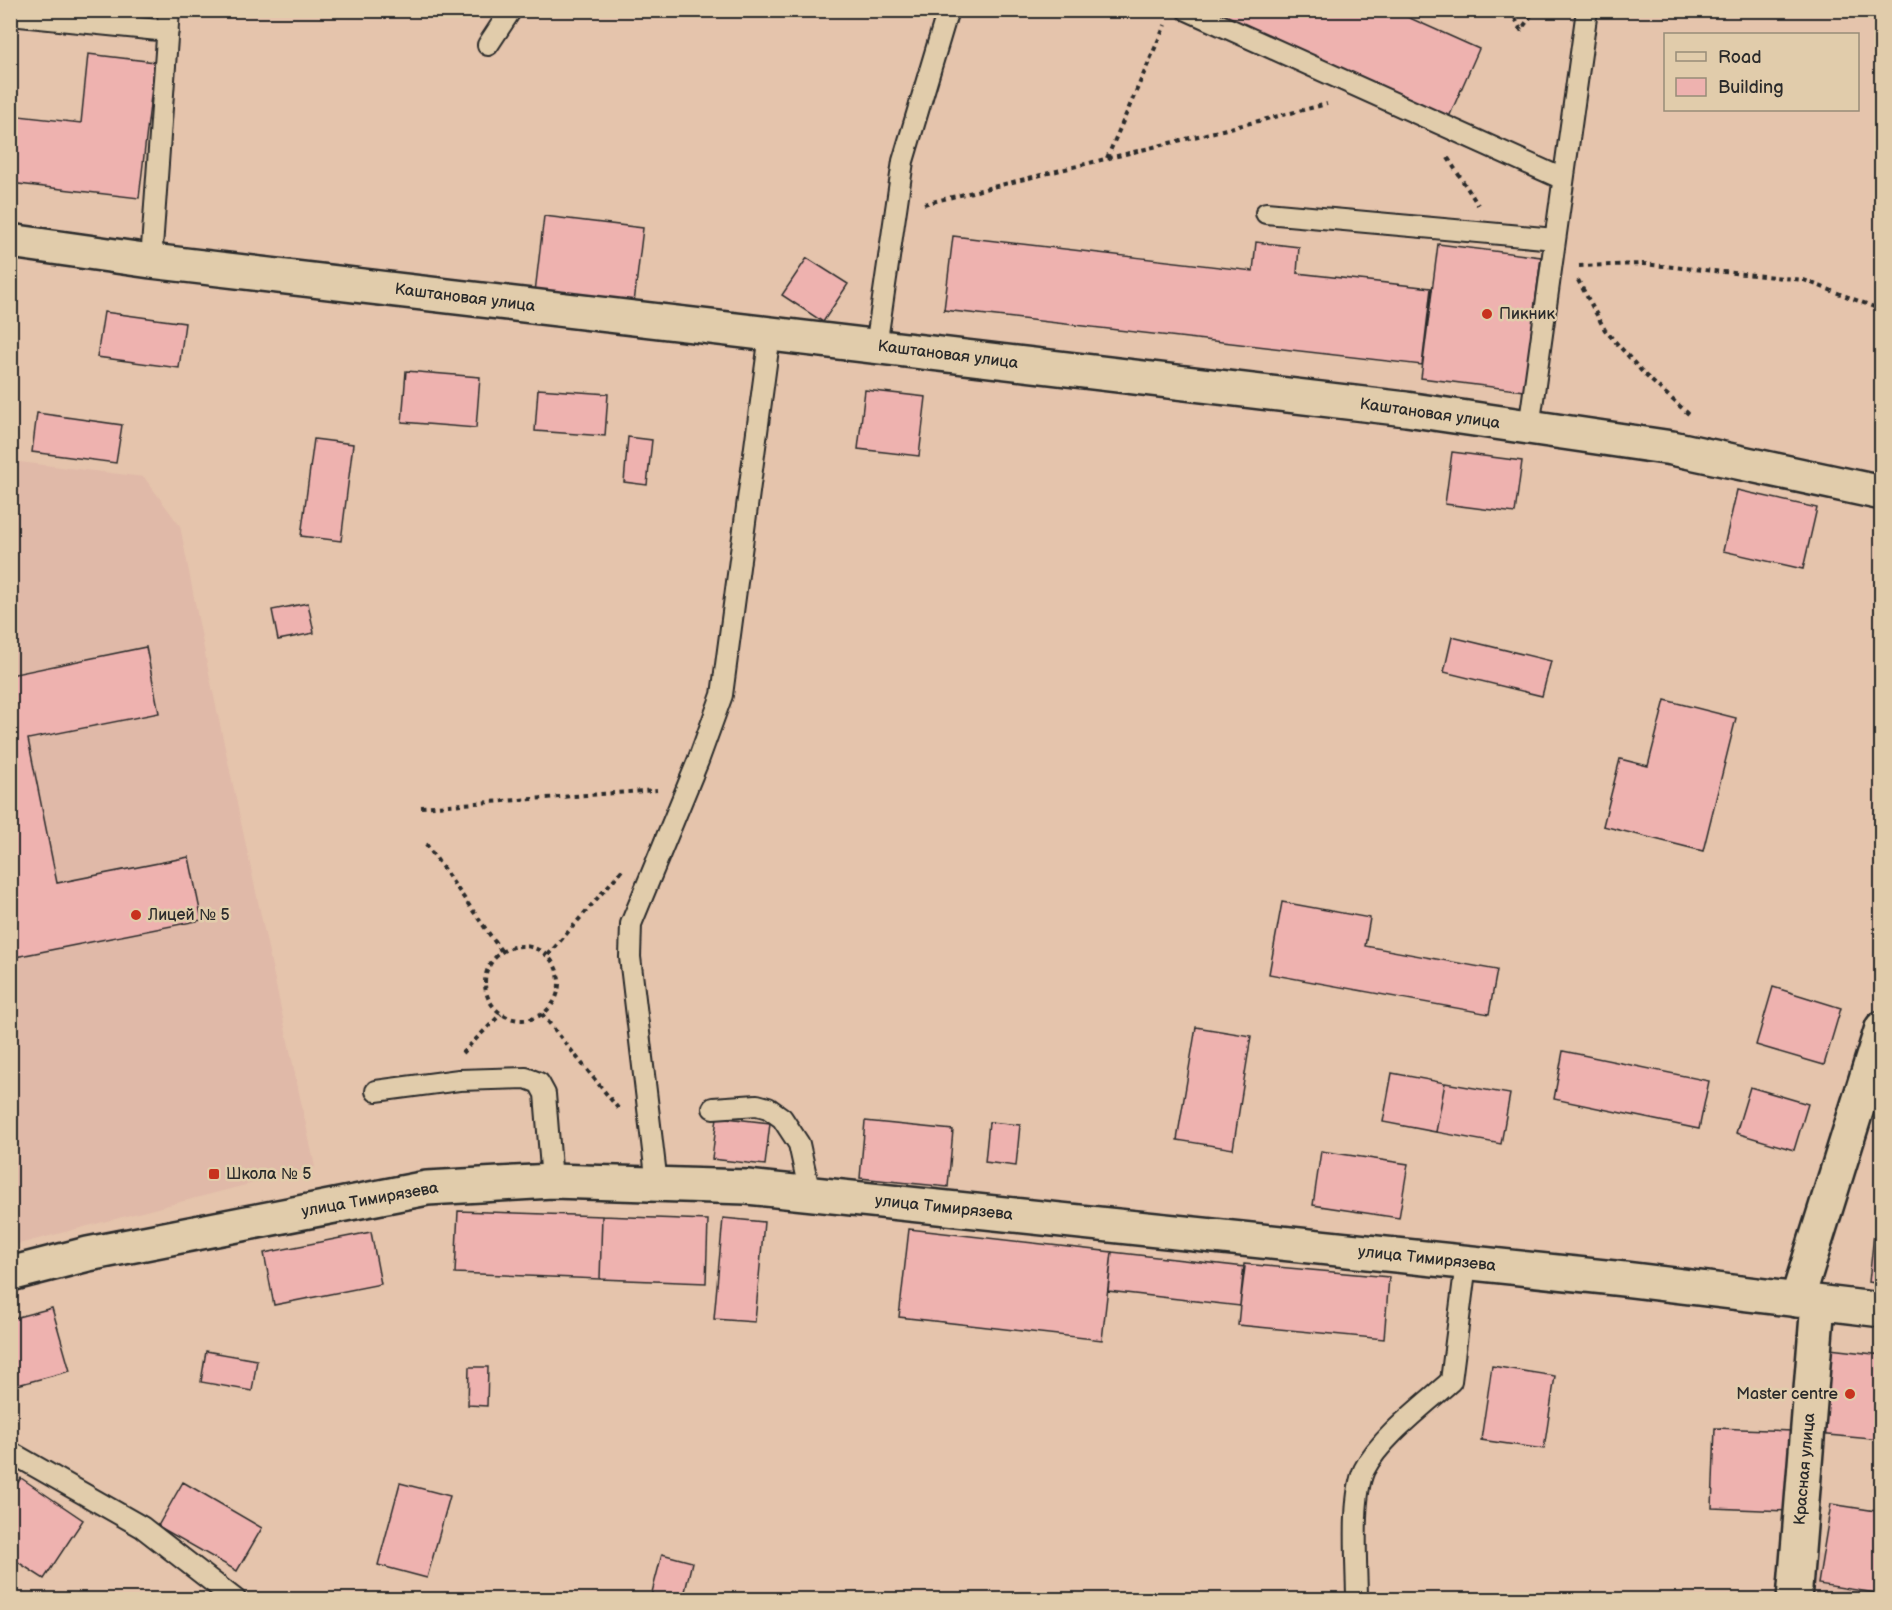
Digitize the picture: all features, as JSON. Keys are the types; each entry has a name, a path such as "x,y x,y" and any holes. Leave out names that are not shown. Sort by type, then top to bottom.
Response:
{"street":[{"name":"Каштановая улица","path":"10,241 151,261 1406,409 1672,448 1881,493"},
{"name":"Красная улица","path":"1794,1599 1808,1301 1881,1029"},
{"name":"улица Тимирязева","path":"10,1274 88,1254 428,1188 552,1181 747,1187 1466,1263 1881,1310"}],"lane":[{"path":"151,261 169,10"},
{"path":"488,45 511,10"},
{"path":"876,347 903,161 948,10"},
{"path":"1187,10 1563,179"},
{"path":"1529,428 1560,267 1555,239 1587,10"},
{"path":"10,15 168,31"},
{"path":"1266,213 1555,239"},
{"path":"657,1184 630,957 631,924 687,788 722,695 770,334"},
{"path":"376,1091 459,1080 496,1078 526,1078 539,1083 545,1094 552,1181"},
{"path":"713,1108 757,1105 768,1108 782,1118 799,1144 810,1194"},
{"path":"1357,1599 1356,1506 1364,1471 1389,1436 1451,1381 1466,1263"},
{"path":"10,1452 142,1527 236,1599"}],"path":[{"path":"1511,10 1521,30 1535,10"},
{"path":"1107,159 1167,21"},
{"path":"895,211 1371,93"},
{"path":"1421,115 1496,233"},
{"path":"1560,267 1643,264 1804,280 1881,310"},
{"path":"1560,267 1605,330 1645,375 1694,420"},
{"path":"421,807 687,788"},
{"path":"426,844 502,952"},
{"path":"548,956 622,869"},
{"path":"525,945 548,956 559,976 559,989 555,1001 542,1014 525,1020 513,1019 501,1014 492,1005 485,983 487,971 493,960 502,952 525,945"},
{"path":"457,1059 501,1014"},
{"path":"542,1014 653,1152"}],"shaded area":[{"name":"Лицей № 5","path":"11,461 144,477 180,526 207,664 315,1167 11,1246"},
{"path":"1815,1553 1881,1558 1881,1599 1812,1600"}],"building":[{"path":"1210,10 1392,10 1479,49 1449,117"},
{"path":"88,54 155,62 139,198 10,183 10,115 81,123"},
{"path":"544,216 643,228 634,303 535,292"},
{"path":"953,236 1253,271 1256,242 1299,247 1297,273 1431,288 1422,365 944,310"},
{"path":"1438,244 1541,257 1524,391 1421,378"},
{"path":"807,258 848,284 823,322 782,295"},
{"path":"104,312 185,323 179,368 97,357"},
{"path":"406,371 480,377 476,428 402,422"},
{"path":"538,389 608,394 605,436 535,431"},
{"path":"865,390 926,397 919,456 858,449"},
{"path":"37,413 122,425 116,463 32,452"},
{"path":"628,437 652,440 647,485 624,482"},
{"path":"314,439 353,444 341,541 301,536"},
{"path":"1452,452 1522,461 1515,513 1445,504"},
{"path":"1737,490 1817,508 1803,569 1723,551"},
{"path":"308,603 314,633 278,640 272,610"},
{"path":"1452,637 1551,661 1542,696 1444,672"},
{"path":"146,647 159,713 28,739 57,883 189,857 202,920 10,958 10,675"},
{"path":"1665,700 1736,718 1703,851 1603,826 1620,759 1648,766"},
{"path":"1282,902 1370,918 1365,946 1497,970 1489,1014 1269,974"},
{"path":"1773,987 1841,1008 1824,1065 1756,1045"},
{"path":"1196,1027 1251,1036 1233,1149 1177,1140"},
{"path":"1563,1051 1709,1081 1699,1129 1554,1099"},
{"path":"1392,1073 1445,1083 1436,1132 1383,1122"},
{"path":"1445,1083 1510,1094 1501,1144 1436,1132"},
{"path":"1750,1087 1808,1104 1794,1150 1736,1133"},
{"path":"717,1117 770,1123 765,1165 712,1159"},
{"path":"865,1121 953,1130 948,1187 860,1178"},
{"path":"989,1122 1020,1125 1016,1166 985,1162"},
{"path":"1321,1151 1408,1164 1399,1218 1313,1205"},
{"path":"458,1211 602,1216 600,1279 455,1273"},
{"path":"602,1216 708,1220 706,1283 600,1279"},
{"path":"723,1218 764,1222 755,1322 714,1319"},
{"path":"1875,1224 1882,1225 1882,1284 1869,1282"},
{"path":"909,1229 1112,1252 1102,1340 899,1317"},
{"path":"371,1232 381,1284 274,1305 264,1253"},
{"path":"1112,1252 1245,1267 1240,1306 1108,1291"},
{"path":"1244,1264 1389,1277 1384,1339 1238,1325"},
{"path":"52,1308 70,1371 10,1387 10,1319"},
{"name":"Master centre","path":"1821,1348 1882,1355 1882,1440 1817,1434"},
{"path":"206,1351 257,1360 252,1391 201,1382"},
{"path":"1492,1366 1555,1376 1544,1449 1481,1440"},
{"path":"469,1367 488,1367 487,1406 468,1405"},
{"path":"1715,1428 1793,1431 1790,1511 1712,1508"},
{"path":"21,1478 83,1520 44,1579 10,1557 10,1494"},
{"path":"183,1482 262,1528 237,1571 158,1526"},
{"path":"400,1483 450,1496 427,1578 378,1565"},
{"path":"1831,1504 1882,1512 1882,1594 1818,1584"},
{"path":"662,1554 692,1562 683,1600 650,1600"}],"place":[{"name":"Пикник","path":"1487,314"},
{"name":"Лицей № 5","path":"136,915"},
{"name":"Школа № 5","path":"214,1174"},
{"name":"Master centre","path":"1850,1394"}]}
